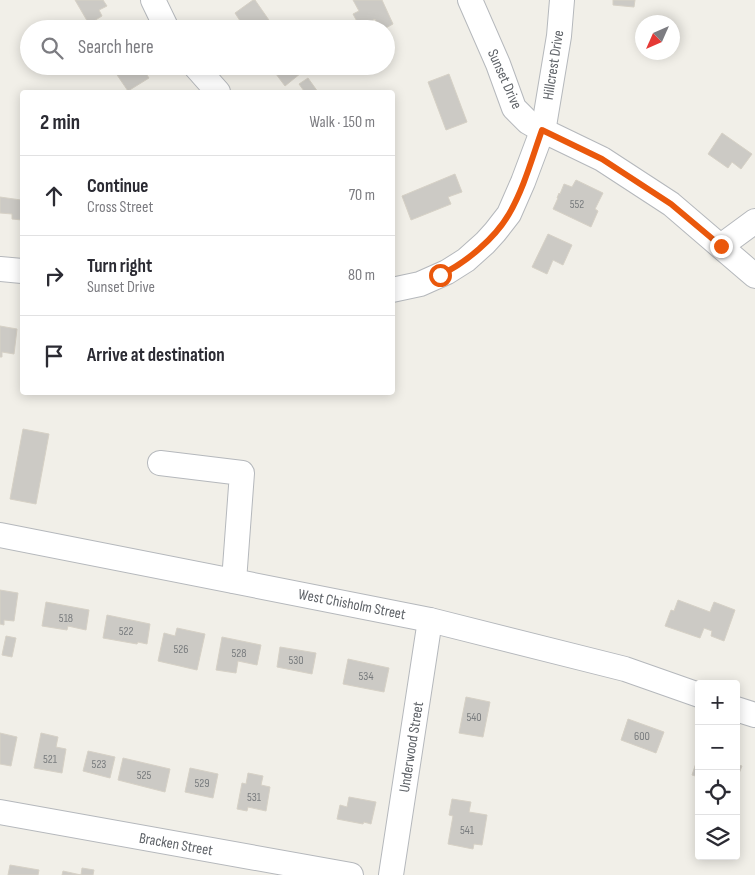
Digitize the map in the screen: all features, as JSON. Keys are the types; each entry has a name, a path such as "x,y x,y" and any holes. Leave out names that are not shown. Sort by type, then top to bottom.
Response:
{"street":[{"path":"153,0 163,20"},
{"name":"Sunset Drive","path":"470,0 498,64 514,108 528,122 602,159 671,204 755,276"},
{"name":"Hillcrest Drive","path":"395,289 420,284 447,272 466,260 484,243 509,214 524,182 542,130 559,36 562,0"},
{"path":"203,75 216,90"},
{"path":"721,246 755,221"},
{"path":"0,269 20,272"},
{"path":"160,463 242,473 234,581"},
{"name":"West Chisholm Street","path":"0,535 430,620 625,669 695,694"},
{"name":"Underwood Street","path":"391,875 430,620"},
{"path":"740,710 755,715"},
{"name":"Bracken Street","path":"0,812 351,875"}],"building":[{"path":"75,0 103,0 107,6 99,10 102,16 96,20 87,20"},
{"path":"255,0 269,20 240,20 235,13"},
{"path":"353,0 382,0 391,20 356,20 353,14 359,11"},
{"path":"613,0 635,0 634,7 613,5"},
{"path":"449,74 467,122 446,130 428,82"},
{"path":"117,75 147,75 149,78 130,90 127,90"},
{"path":"277,75 299,75 285,86"},
{"path":"308,78 317,90 303,90 299,84"},
{"path":"722,133 752,154 741,169 732,162 728,168 708,154"},
{"path":"455,174 462,192 448,197 451,204 411,220 402,196"},
{"path":"576,180 603,193 595,209 598,211 591,227 553,209 564,184 572,187"},
{"path":"0,197 20,200 20,220 12,219 12,214 0,213"},
{"path":"548,234 572,245 563,265 553,260 547,274 532,267"},
{"path":"0,326 17,329 14,354 2,352 2,357 0,357"},
{"path":"23,429 49,434 36,504 10,499"},
{"path":"0,590 18,593 14,621 4,620 4,625 0,624"},
{"path":"678,600 710,612 714,602 735,610 724,641 711,636 712,631 704,628 700,638 665,626 671,610 674,611"},
{"path":"46,602 89,610 86,630 68,626 67,630 42,626"},
{"path":"107,615 150,624 147,644 103,638"},
{"path":"177,628 205,634 197,670 158,661 164,633 175,636"},
{"path":"6,636 16,638 12,657 2,655"},
{"path":"222,637 261,645 257,665 238,661 236,673 216,670"},
{"path":"280,647 316,653 312,674 277,667"},
{"path":"348,659 389,668 384,692 343,684"},
{"path":"466,697 490,702 483,737 459,733"},
{"path":"628,719 664,732 656,753 621,740"},
{"path":"0,733 17,737 11,766 0,764"},
{"path":"41,733 58,737 56,747 66,749 62,773 34,768"},
{"path":"88,751 115,757 110,778 83,771"},
{"path":"123,758 170,769 165,792 118,780"},
{"path":"190,768 218,774 213,798 185,792"},
{"path":"248,773 263,776 261,785 270,787 266,811 248,807 247,811 237,809 242,783 246,784"},
{"path":"349,797 376,802 371,824 337,819 340,805 347,807"},
{"path":"452,799 471,802 469,812 487,815 482,845 474,844 473,849 448,844 453,816 449,815"},
{"path":"10,865 39,870 38,875 8,875"},
{"path":"82,868 94,870 93,875 81,875"},
{"path":"63,871 81,875 62,875"}],"route":[{"path":"440,275 466,260 495,232 509,214 524,182 542,130 602,159 671,204 721,246"}]}
